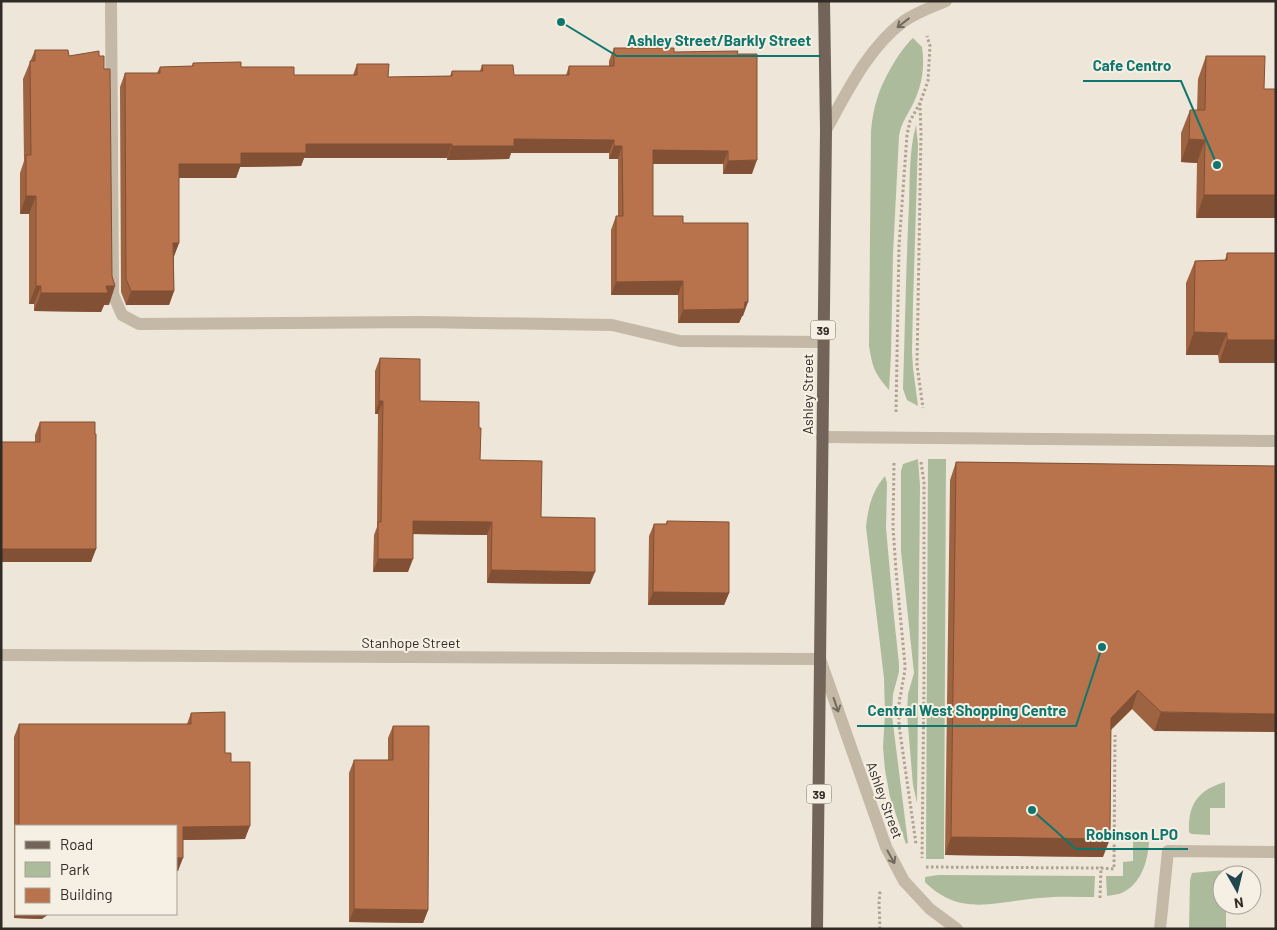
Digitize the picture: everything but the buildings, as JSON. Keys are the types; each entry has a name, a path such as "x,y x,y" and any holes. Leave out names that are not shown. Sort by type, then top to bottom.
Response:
{"main road":[{"name":"Ashley Street","path":"817,929 826,130 824,1"}],"street":[{"path":"111,1 113,294 122,315 139,324 422,322 603,325 680,340 823,342"},
{"name":"Ashley Street","path":"826,130 853,81 882,42 903,22 946,1"},
{"path":"822,437 1276,441"},
{"name":"Stanhope Street","path":"1,655 820,659"},
{"name":"Ashley Street","path":"820,659 886,847 904,881 930,909 957,929"},
{"path":"1160,929 1168,851 1276,852"}],"path":[{"path":"897,396 900,246 907,135 910,121 920,103 929,76 930,46 929,39 925,34"},
{"path":"920,103 917,365 923,408"},
{"path":"922,459 924,482 922,867 1114,869 1115,735"},
{"path":"894,470 894,545 905,665 898,710 899,725 912,820 920,859"},
{"path":"1100,898 1101,868"},
{"path":"879,903 880,929"}],"green space":[{"path":"913,38 922,47 923,69 919,90 903,123 899,136 889,390 875,370 869,346 871,131 875,104 884,81 897,57"},
{"path":"916,125 918,144 912,352 918,406 907,400 903,389 910,165"},
{"path":"918,459 920,486 917,803 913,785 907,714 908,694 914,673 901,551 901,471 903,464"},
{"path":"928,459 946,459 944,859 926,859"},
{"path":"885,476 887,483 886,528 899,664 899,672 893,694 892,716 908,843 906,844 890,797 885,770 883,747 885,714 884,678 866,527 871,500"},
{"path":"1225,782 1225,808 1210,808 1210,835 1191,834 1189,832 1190,814 1196,800 1208,789"},
{"path":"1133,841 1149,842 1147,858 1142,873 1126,891 1107,896 1106,876 1123,876 1123,862 1133,861"},
{"path":"1212,871 1212,915 1226,915 1226,929 1189,929 1190,880 1192,873"},
{"path":"938,875 1095,876 1094,897 1054,897 994,904 966,904 938,893 925,882 925,877"}],"place":[{"name":"Ashley Street/Barkly Street","path":"561,22"},
{"name":"Cafe Centro","path":"1217,165"},
{"name":"Central West Shopping Centre","path":"1102,647"},
{"name":"Robinson LPO","path":"1032,810"}]}
